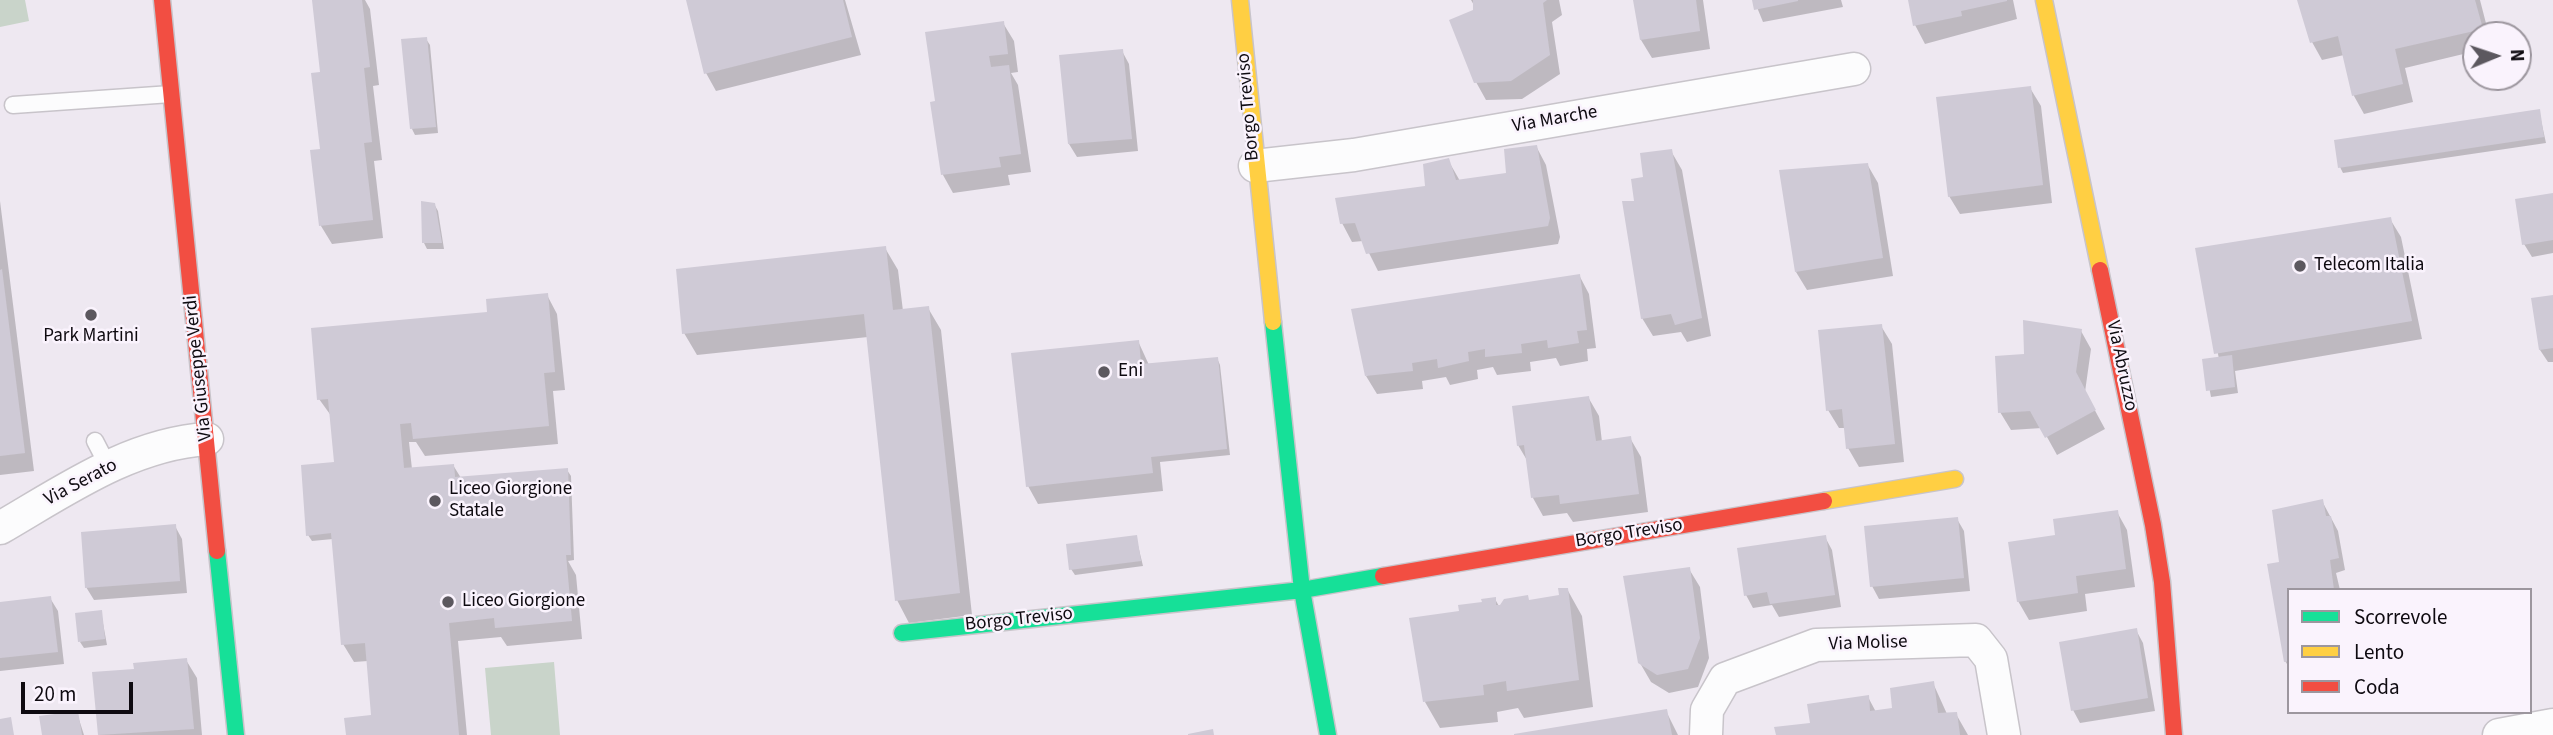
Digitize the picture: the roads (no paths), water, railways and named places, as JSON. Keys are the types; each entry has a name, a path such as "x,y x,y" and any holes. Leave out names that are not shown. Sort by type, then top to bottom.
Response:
{"street":[{"name":"Via Giuseppe Verdi","path":"162,0 236,735"},
{"name":"Borgo Treviso","path":"1240,0 1255,166 1303,590 1328,735"},
{"name":"Via Abruzzo","path":"2044,0 2153,525 2162,582 2174,735"},
{"name":"Via Marche","path":"1255,166 1354,155 1854,69"},
{"name":"Via Serato","path":"0,528 101,453 206,439"},
{"name":"Borgo Treviso","path":"902,633 1303,590 1955,479"},
{"name":"Via Molise","path":"1706,735 1707,710 1725,678 1816,645 1976,640 1991,659 2004,735"},
{"path":"2499,735 2553,725"}],"lane":[{"path":"13,105 171,94"}],"place":[{"name":"Telecom Italia","path":"2300,266"},
{"name":"Park Martini","path":"91,315"},
{"name":"Eni","path":"1104,372"},
{"name":"Liceo Giorgione Statale","path":"435,501"},
{"name":"Liceo Giorgione","path":"448,602"}]}
